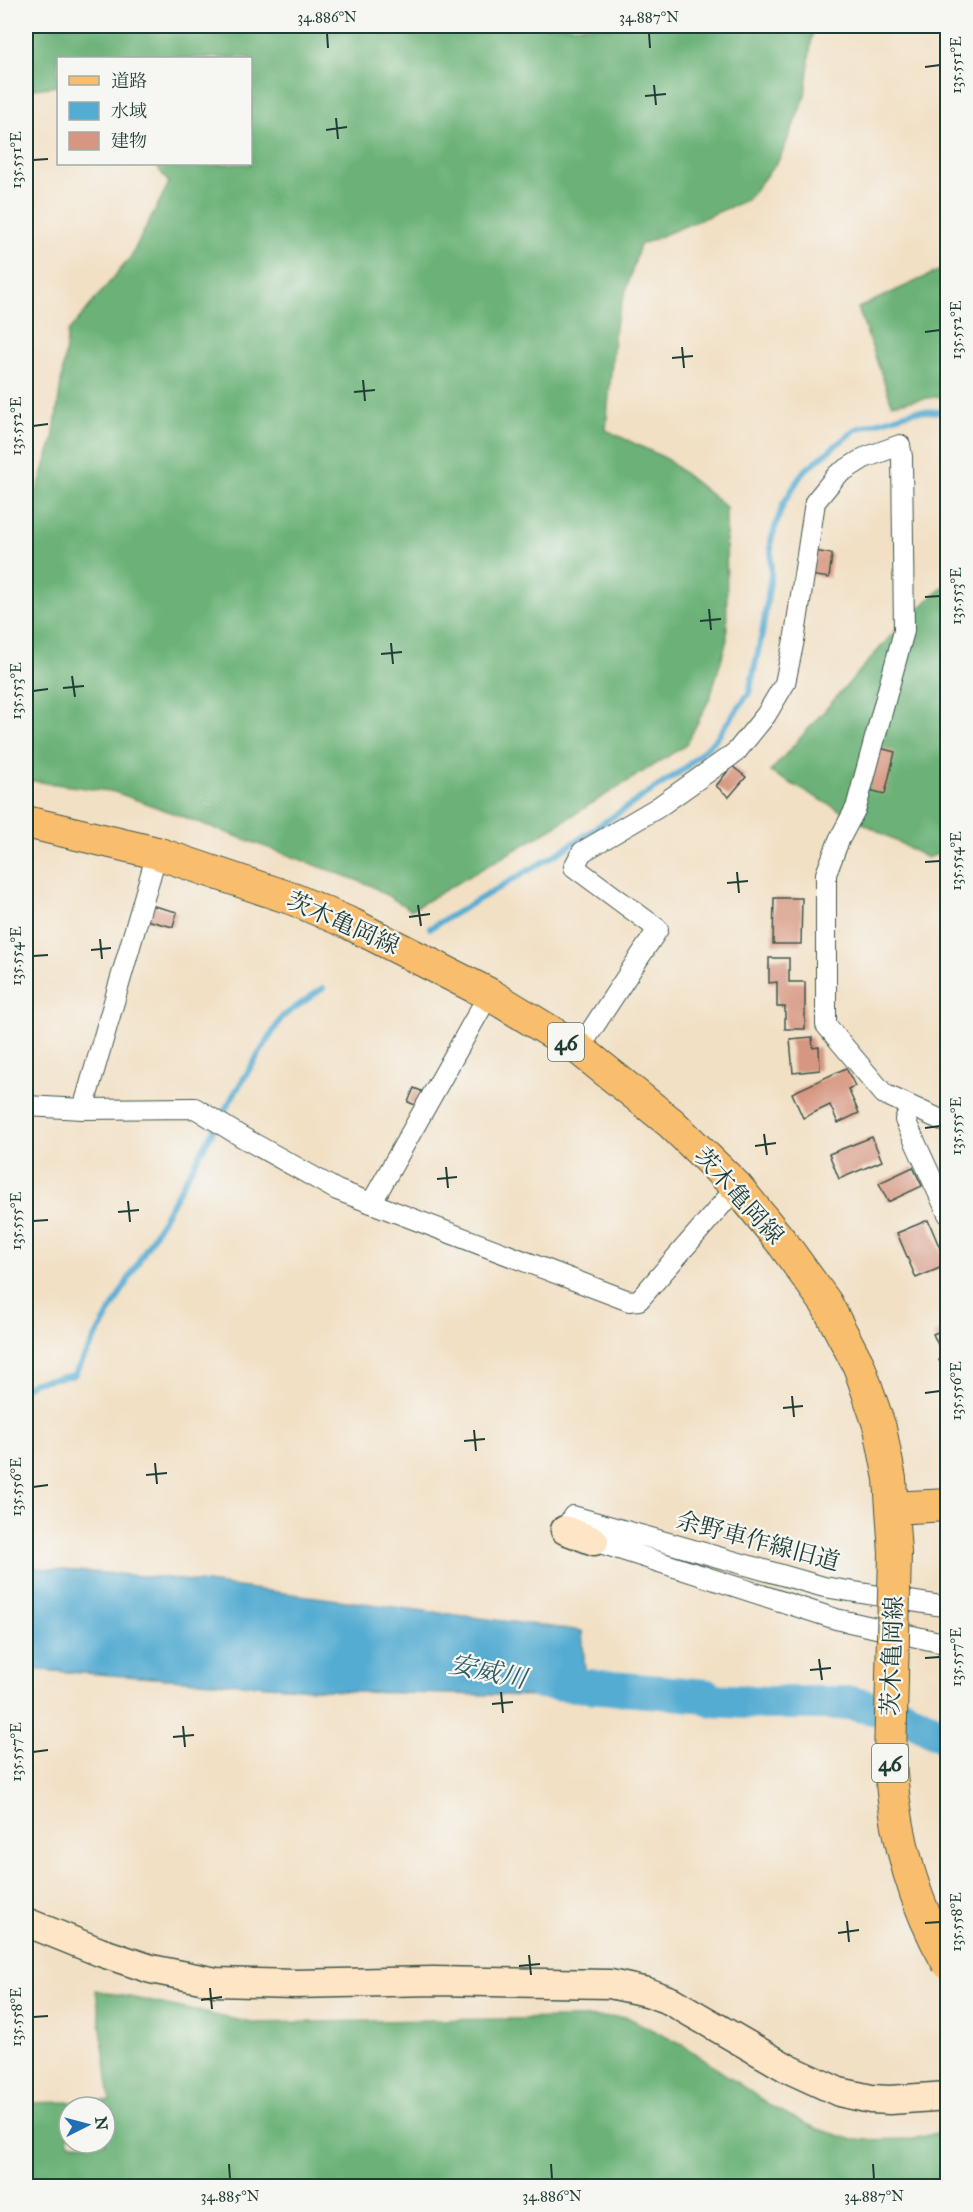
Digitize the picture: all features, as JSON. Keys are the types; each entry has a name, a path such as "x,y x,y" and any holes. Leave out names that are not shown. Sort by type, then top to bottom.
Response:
{"main road":[{"name":"茨木亀岡線","path":"26,822 44,824 157,853 293,899 410,952 489,994 579,1049 671,1123 737,1187 784,1245 826,1303 859,1366 880,1428 890,1479 895,1553 890,1759 894,1806 900,1842 916,1896 926,1922 948,1963"},
{"path":"892,1508 948,1505"}],"street":[{"path":"579,1049 658,929 574,867 582,852 657,808 736,753 766,716 785,683 795,635 815,502 837,475 864,458 900,445 904,631 856,808 839,840 826,874 826,1025 884,1094 948,1123"},
{"path":"83,1109 157,853"},
{"path":"372,1202 489,994"},
{"path":"26,1106 83,1109 195,1108 337,1190 629,1302 639,1300 737,1187"},
{"path":"910,1106 905,1120 948,1214"},
{"name":"余野車作線旧道","path":"565,1530 573,1516 824,1587 948,1607"},
{"path":"565,1530 836,1619 948,1644"},
{"path":"26,1922 151,1969 216,1982 254,1984 433,1981 597,1983 646,1992 671,2001 789,2069 839,2092 871,2099 890,2100 948,2096"}],"green space":[{"path":"26,26 437,26 453,34 508,26 813,26 805,96 780,158 747,200 640,245 615,326 606,430 665,458 726,507 727,640 710,698 686,745 544,833 411,910 370,885 115,792 26,780 26,525 53,440 68,332 130,258 169,183 156,165 252,165 252,57 57,57 57,86 26,90"},
{"path":"947,267 947,395 892,404 858,308"},
{"path":"947,584 947,851 927,858 770,772 904,621"},
{"path":"96,1990 252,2023 627,2017 684,2046 774,2108 815,2128 853,2140 912,2139 947,2131 947,2186 26,2186 26,2103 57,2102 57,2155 117,2155 117,2095 109,2095"}],"water":[{"path":"26,1567 167,1578 582,1631 587,1697 357,1692 26,1669"}],"building":[{"path":"814,551 832,554 829,578 810,575"},
{"path":"880,748 895,752 885,794 869,790"},
{"path":"732,766 746,777 729,797 716,786"},
{"path":"774,898 802,898 801,944 773,944"},
{"path":"150,905 177,912 173,927 146,920"},
{"path":"769,958 789,958 789,982 805,982 805,1029 785,1029 785,1007 777,1007 777,982 769,983"},
{"path":"812,1037 813,1048 819,1047 820,1070 793,1073 790,1039"},
{"path":"846,1068 855,1086 848,1089 859,1113 838,1123 830,1105 803,1118 792,1093"},
{"path":"414,1088 426,1093 420,1107 408,1102"},
{"path":"872,1137 882,1161 839,1179 829,1154"},
{"path":"913,1167 922,1186 888,1202 879,1183"},
{"path":"928,1220 947,1265 916,1278 897,1233"},
{"path":"948,1328 948,1346 940,1349 933,1334"},
{"path":"948,1356 948,1378 939,1360"}],"waterway":[{"path":"430,928 560,852 684,769 715,740 749,693 762,634 771,575 771,540 783,504 803,472 856,429 915,411 948,412"},
{"path":"26,1387 34,1382 74,1375 234,1094 282,1017 323,988"},
{"name":"安威川","path":"540,1682 707,1696 711,1700 766,1703 850,1703 902,1714 948,1738"}]}
